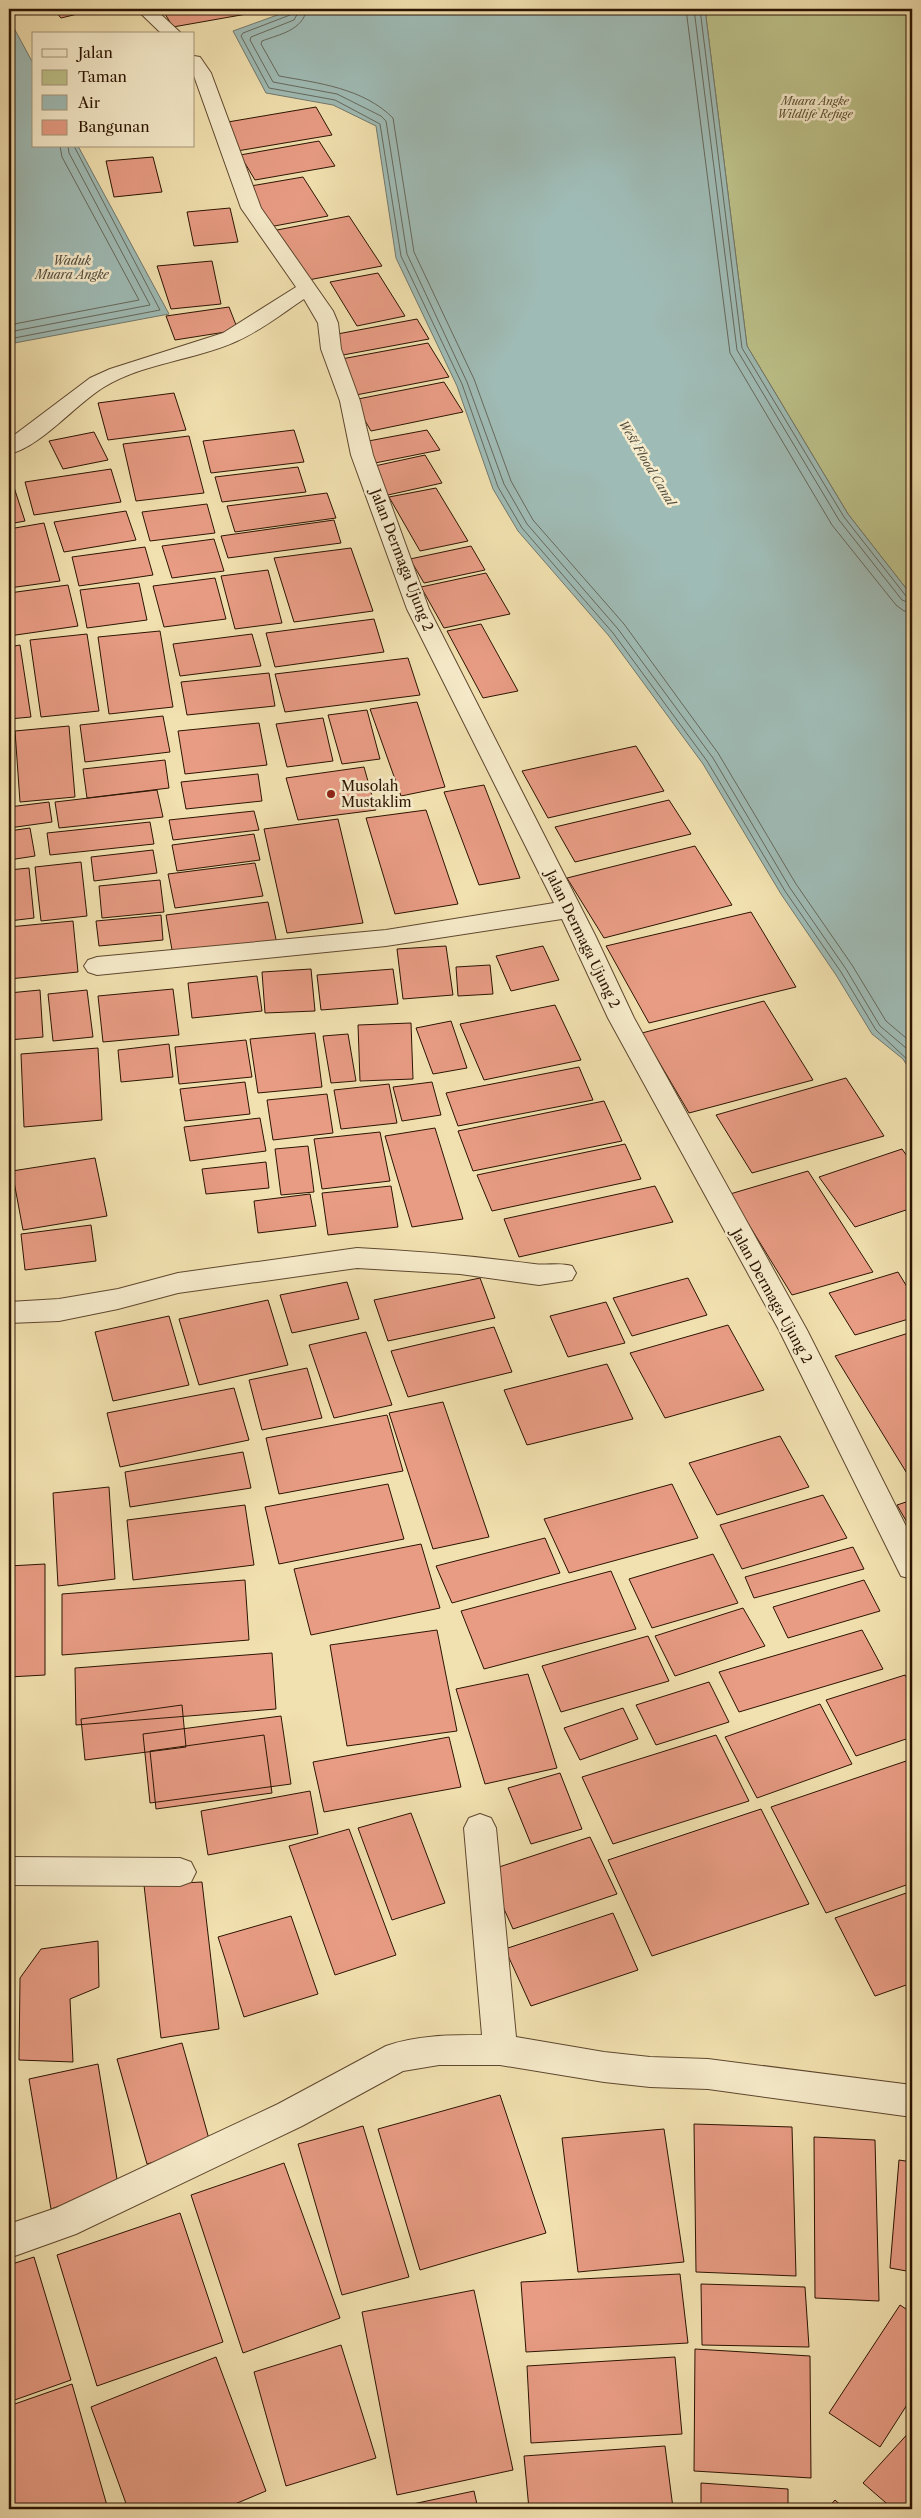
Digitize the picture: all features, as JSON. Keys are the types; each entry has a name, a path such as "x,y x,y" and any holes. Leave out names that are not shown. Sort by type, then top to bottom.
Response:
{"street":[{"path":"145,9 171,32"},
{"name":"Jalan Dermaga Ujung 2","path":"195,63 211,96 251,208 323,311 328,323 331,349 350,401 362,455 418,608 570,909 621,1018 793,1330 912,1567"},
{"path":"9,448 97,382 117,373 230,337 306,289"},
{"path":"97,966 386,938 570,909"},
{"path":"9,1313 59,1310 118,1299 178,1283 357,1258 460,1264 539,1275 562,1273"},
{"path":"480,1828 500,2050"},
{"path":"9,1871 180,1872"},
{"path":"9,2241 64,2222 290,2115 398,2057 438,2050 500,2050 632,2070 708,2074 912,2101"}],"green space":[{"name":"Muara Angke Wildlife Refuge","path":"705,9 912,9 912,596 848,514 747,346"}],"water":[{"name":"West Flood Canal","path":"294,9 705,9 747,346 848,514 912,596 912,1073 903,1059 872,1034 836,975 781,894 703,764 609,636 518,531 493,489 457,386 396,258 376,126 333,105 266,93 233,31"},
{"name":"Waduk Muara Angke","path":"9,19 32,61 32,148 79,148 169,314 9,344"}],"building":[{"path":"53,9 98,9 61,18"},
{"path":"162,9 275,9 173,27"},
{"path":"316,107 332,135 237,151 222,123"},
{"path":"319,141 335,166 255,180 240,155"},
{"path":"153,157 162,192 114,197 106,161"},
{"path":"303,177 328,216 269,227 245,187"},
{"path":"230,208 238,242 194,246 187,212"},
{"path":"349,216 382,266 303,281 272,231"},
{"path":"212,261 221,304 171,309 157,266"},
{"path":"378,273 405,316 357,326 330,282"},
{"path":"229,307 238,330 175,340 166,316"},
{"path":"417,319 429,339 343,355 332,335"},
{"path":"428,343 449,377 356,395 336,360"},
{"path":"444,382 463,412 371,431 353,400"},
{"path":"174,393 186,430 108,440 98,403"},
{"path":"294,430 304,462 211,473 203,441"},
{"path":"427,430 440,450 375,463 363,442"},
{"path":"94,432 108,460 63,469 49,441"},
{"path":"189,436 204,493 136,501 123,444"},
{"path":"425,455 442,483 388,495 370,467"},
{"path":"298,467 306,492 222,502 215,477"},
{"path":"111,469 121,502 34,515 25,482"},
{"path":"9,472 25,521 9,524"},
{"path":"436,488 468,541 420,551 389,497"},
{"path":"327,493 336,518 235,532 227,506"},
{"path":"207,504 215,533 150,541 142,512"},
{"path":"126,511 136,540 64,552 54,522"},
{"path":"334,520 341,543 228,558 221,536"},
{"path":"44,523 60,581 9,588 9,529"},
{"path":"214,539 224,571 172,578 162,546"},
{"path":"471,546 485,570 424,583 410,559"},
{"path":"145,547 153,575 79,586 72,557"},
{"path":"351,548 373,611 294,622 274,558"},
{"path":"268,570 282,623 235,629 221,576"},
{"path":"486,573 510,614 444,628 421,587"},
{"path":"215,578 226,619 164,627 153,586"},
{"path":"139,583 147,620 87,628 80,590"},
{"path":"68,585 78,626 9,636 9,593"},
{"path":"374,619 384,652 275,667 266,633"},
{"path":"481,624 518,691 483,698 447,631"},
{"path":"160,631 173,707 109,714 98,637"},
{"path":"87,634 99,711 41,717 30,640"},
{"path":"252,634 261,666 180,676 173,644"},
{"path":"20,645 31,717 9,719 9,647"},
{"path":"408,658 420,695 285,712 275,674"},
{"path":"269,673 275,706 187,715 181,682"},
{"path":"417,702 445,787 401,796 370,709"},
{"path":"367,710 380,759 342,764 328,715"},
{"path":"163,716 170,752 85,762 80,725"},
{"path":"323,718 333,761 287,767 276,724"},
{"path":"259,723 267,765 185,774 178,731"},
{"path":"69,726 75,797 20,802 15,731"},
{"path":"636,746 664,791 548,818 522,771"},
{"path":"165,760 169,788 87,798 83,769"},
{"name":"Musolah Mustaklim","path":"364,767 376,810 298,820 286,778"},
{"path":"258,774 262,801 186,809 181,782"},
{"path":"484,785 520,878 479,885 444,792"},
{"path":"157,790 163,817 59,828 55,802"},
{"path":"669,800 691,834 575,862 555,827"},
{"path":"49,802 52,822 9,828 9,807"},
{"path":"426,810 458,904 395,914 366,818"},
{"path":"254,811 259,830 173,840 169,820"},
{"path":"338,819 363,923 287,933 264,829"},
{"path":"150,822 154,844 50,855 47,833"},
{"path":"30,828 35,856 9,860 9,831"},
{"path":"254,834 260,860 177,871 172,845"},
{"path":"695,846 732,905 604,938 567,878"},
{"path":"153,850 157,873 94,881 91,857"},
{"path":"81,862 87,916 41,921 35,867"},
{"path":"255,863 263,896 175,908 168,874"},
{"path":"29,868 34,918 9,921 9,870"},
{"path":"160,880 164,912 102,918 99,886"},
{"path":"268,902 277,944 173,956 166,915"},
{"path":"751,912 796,987 649,1023 606,946"},
{"path":"161,915 163,940 99,946 96,921"},
{"path":"73,921 78,972 9,979 9,927"},
{"path":"446,946 453,995 403,999 397,949"},
{"path":"543,946 559,980 511,991 496,956"},
{"path":"490,965 493,994 458,996 456,967"},
{"path":"311,969 315,1011 265,1013 262,972"},
{"path":"393,969 398,1004 321,1010 317,975"},
{"path":"257,976 262,1011 192,1018 188,983"},
{"path":"173,989 179,1035 103,1042 98,996"},
{"path":"40,990 43,1037 9,1040 9,993"},
{"path":"87,990 93,1037 53,1041 48,994"},
{"path":"764,1001 813,1080 689,1113 642,1033"},
{"path":"555,1005 581,1060 484,1080 460,1024"},
{"path":"451,1021 467,1068 433,1074 416,1028"},
{"path":"411,1023 413,1079 360,1081 358,1025"},
{"path":"315,1033 322,1087 258,1093 250,1039"},
{"path":"348,1034 356,1081 331,1083 323,1036"},
{"path":"246,1040 252,1077 179,1084 175,1047"},
{"path":"169,1044 173,1077 121,1082 118,1050"},
{"path":"98,1048 102,1120 24,1127 21,1054"},
{"path":"579,1067 593,1100 458,1126 446,1093"},
{"path":"846,1078 884,1136 752,1173 716,1115"},
{"path":"245,1082 250,1114 185,1121 180,1089"},
{"path":"432,1082 441,1115 402,1121 393,1087"},
{"path":"389,1084 397,1123 341,1129 334,1090"},
{"path":"327,1094 333,1133 273,1140 267,1100"},
{"path":"604,1101 622,1141 473,1171 458,1131"},
{"path":"260,1118 266,1151 190,1161 184,1127"},
{"path":"435,1128 463,1219 412,1227 385,1136"},
{"path":"380,1132 390,1181 322,1189 314,1139"},
{"path":"625,1144 641,1179 492,1211 477,1175"},
{"path":"308,1146 314,1192 281,1195 275,1149"},
{"path":"902,1149 912,1163 912,1208 855,1227 819,1177"},
{"path":"95,1158 107,1216 23,1230 12,1171"},
{"path":"266,1162 269,1188 206,1194 202,1169"},
{"path":"808,1171 873,1272 792,1295 730,1194"},
{"path":"391,1186 398,1227 328,1235 322,1193"},
{"path":"655,1186 673,1222 519,1257 504,1219"},
{"path":"310,1194 316,1226 258,1233 254,1201"},
{"path":"91,1225 96,1261 25,1270 21,1234"},
{"path":"9,1240 14,1277 9,1278"},
{"path":"898,1272 912,1295 912,1318 855,1335 829,1293"},
{"path":"480,1278 495,1318 388,1341 374,1300"},
{"path":"688,1278 707,1315 632,1336 613,1298"},
{"path":"347,1282 359,1319 292,1333 280,1295"},
{"path":"268,1300 288,1365 199,1385 179,1319"},
{"path":"606,1302 625,1343 568,1357 550,1316"},
{"path":"169,1316 189,1385 113,1401 95,1332"},
{"path":"728,1325 764,1390 665,1418 630,1353"},
{"path":"494,1327 512,1372 408,1397 391,1351"},
{"path":"366,1332 392,1405 334,1418 309,1345"},
{"path":"912,1332 912,1479 911,1480 835,1356"},
{"path":"607,1364 633,1419 527,1445 504,1390"},
{"path":"307,1368 322,1418 262,1430 249,1380"},
{"path":"234,1388 249,1440 120,1467 107,1413"},
{"path":"443,1402 489,1537 433,1549 389,1413"},
{"path":"387,1415 403,1471 279,1494 266,1438"},
{"path":"780,1436 809,1487 717,1515 689,1463"},
{"path":"243,1452 251,1488 130,1507 125,1472"},
{"path":"388,1484 404,1539 279,1564 265,1507"},
{"path":"672,1484 698,1538 569,1573 544,1519"},
{"path":"109,1487 115,1579 58,1586 53,1493"},
{"path":"823,1495 847,1538 742,1569 720,1525"},
{"path":"912,1500 912,1531 897,1505"},
{"path":"245,1505 254,1565 133,1580 127,1520"},
{"path":"545,1538 560,1573 452,1603 436,1566"},
{"path":"421,1544 440,1608 311,1635 294,1569"},
{"path":"853,1547 864,1569 754,1598 745,1577"},
{"path":"713,1554 738,1603 652,1628 629,1579"},
{"path":"45,1564 45,1675 9,1677 9,1566"},
{"path":"611,1571 636,1629 484,1669 461,1611"},
{"path":"245,1580 249,1640 62,1655 62,1594"},
{"path":"864,1580 880,1611 788,1638 773,1607"},
{"path":"743,1608 765,1646 675,1676 655,1636"},
{"path":"437,1630 457,1731 347,1746 330,1645"},
{"path":"862,1630 883,1669 739,1712 719,1672"},
{"path":"648,1636 669,1681 561,1712 542,1666"},
{"path":"272,1653 276,1709 76,1725 75,1668"},
{"path":"528,1674 557,1768 485,1784 456,1689"},
{"path":"905,1675 912,1687 912,1737 856,1756 826,1700"},
{"path":"709,1682 729,1722 656,1745 636,1705"},
{"path":"820,1704 852,1764 757,1798 725,1737"},
{"path":"182,1705 186,1747 85,1760 81,1719"},
{"path":"623,1708 638,1739 580,1760 564,1728"},
{"path":"281,1716 291,1784 150,1803 143,1734"},
{"path":"264,1735 272,1793 156,1809 150,1751"},
{"path":"716,1735 749,1801 613,1844 582,1777"},
{"path":"449,1737 461,1787 324,1812 313,1762"},
{"path":"912,1759 912,1883 826,1913 771,1807"},
{"path":"560,1773 582,1829 531,1844 508,1788"},
{"path":"310,1791 318,1834 208,1855 201,1811"},
{"path":"761,1809 809,1904 652,1956 608,1860"},
{"path":"411,1813 445,1903 392,1920 358,1828"},
{"path":"349,1829 396,1955 335,1975 289,1846"},
{"path":"590,1837 617,1894 513,1929 487,1871"},
{"path":"202,1882 219,2029 161,2038 144,1885"},
{"path":"912,1891 912,1983 875,1996 835,1918"},
{"path":"613,1913 638,1970 531,2006 505,1949"},
{"path":"291,1916 318,1994 244,2017 218,1937"},
{"path":"98,1941 99,1987 70,1999 73,2062 19,2060 20,1978 41,1949"},
{"path":"182,2043 211,2146 147,2164 117,2059"},
{"path":"98,2064 118,2185 51,2209 29,2079"},
{"path":"500,2095 546,2233 420,2270 378,2129"},
{"path":"694,2124 792,2127 796,2276 696,2272"},
{"path":"363,2126 409,2277 342,2295 298,2144"},
{"path":"664,2129 684,2262 578,2272 562,2138"},
{"path":"814,2137 875,2140 879,2301 815,2298"},
{"path":"899,2160 912,2162 912,2272 890,2268"},
{"path":"284,2163 340,2318 243,2353 191,2195"},
{"path":"180,2213 223,2342 97,2386 57,2255"},
{"path":"34,2257 71,2380 9,2402 9,2265"},
{"path":"680,2274 688,2343 526,2352 521,2282"},
{"path":"701,2284 805,2287 809,2347 702,2345"},
{"path":"474,2290 513,2470 397,2495 362,2312"},
{"path":"900,2305 912,2313 912,2397 880,2447 829,2413"},
{"path":"341,2345 376,2458 286,2486 254,2372"},
{"path":"695,2349 810,2356 811,2478 694,2471"},
{"path":"216,2357 266,2491 223,2509 128,2509 91,2407"},
{"path":"675,2357 682,2434 531,2443 527,2366"},
{"path":"72,2384 108,2509 9,2509 9,2406"},
{"path":"912,2429 912,2509 893,2509 863,2483"},
{"path":"665,2446 673,2508 529,2509 524,2456"},
{"path":"701,2483 788,2489 788,2509 701,2509"},
{"path":"474,2491 478,2509 389,2509"},
{"path":"835,2500 845,2509 827,2509"}],"place":[{"name":"Musolah Mustaklim","path":"331,794"}]}
